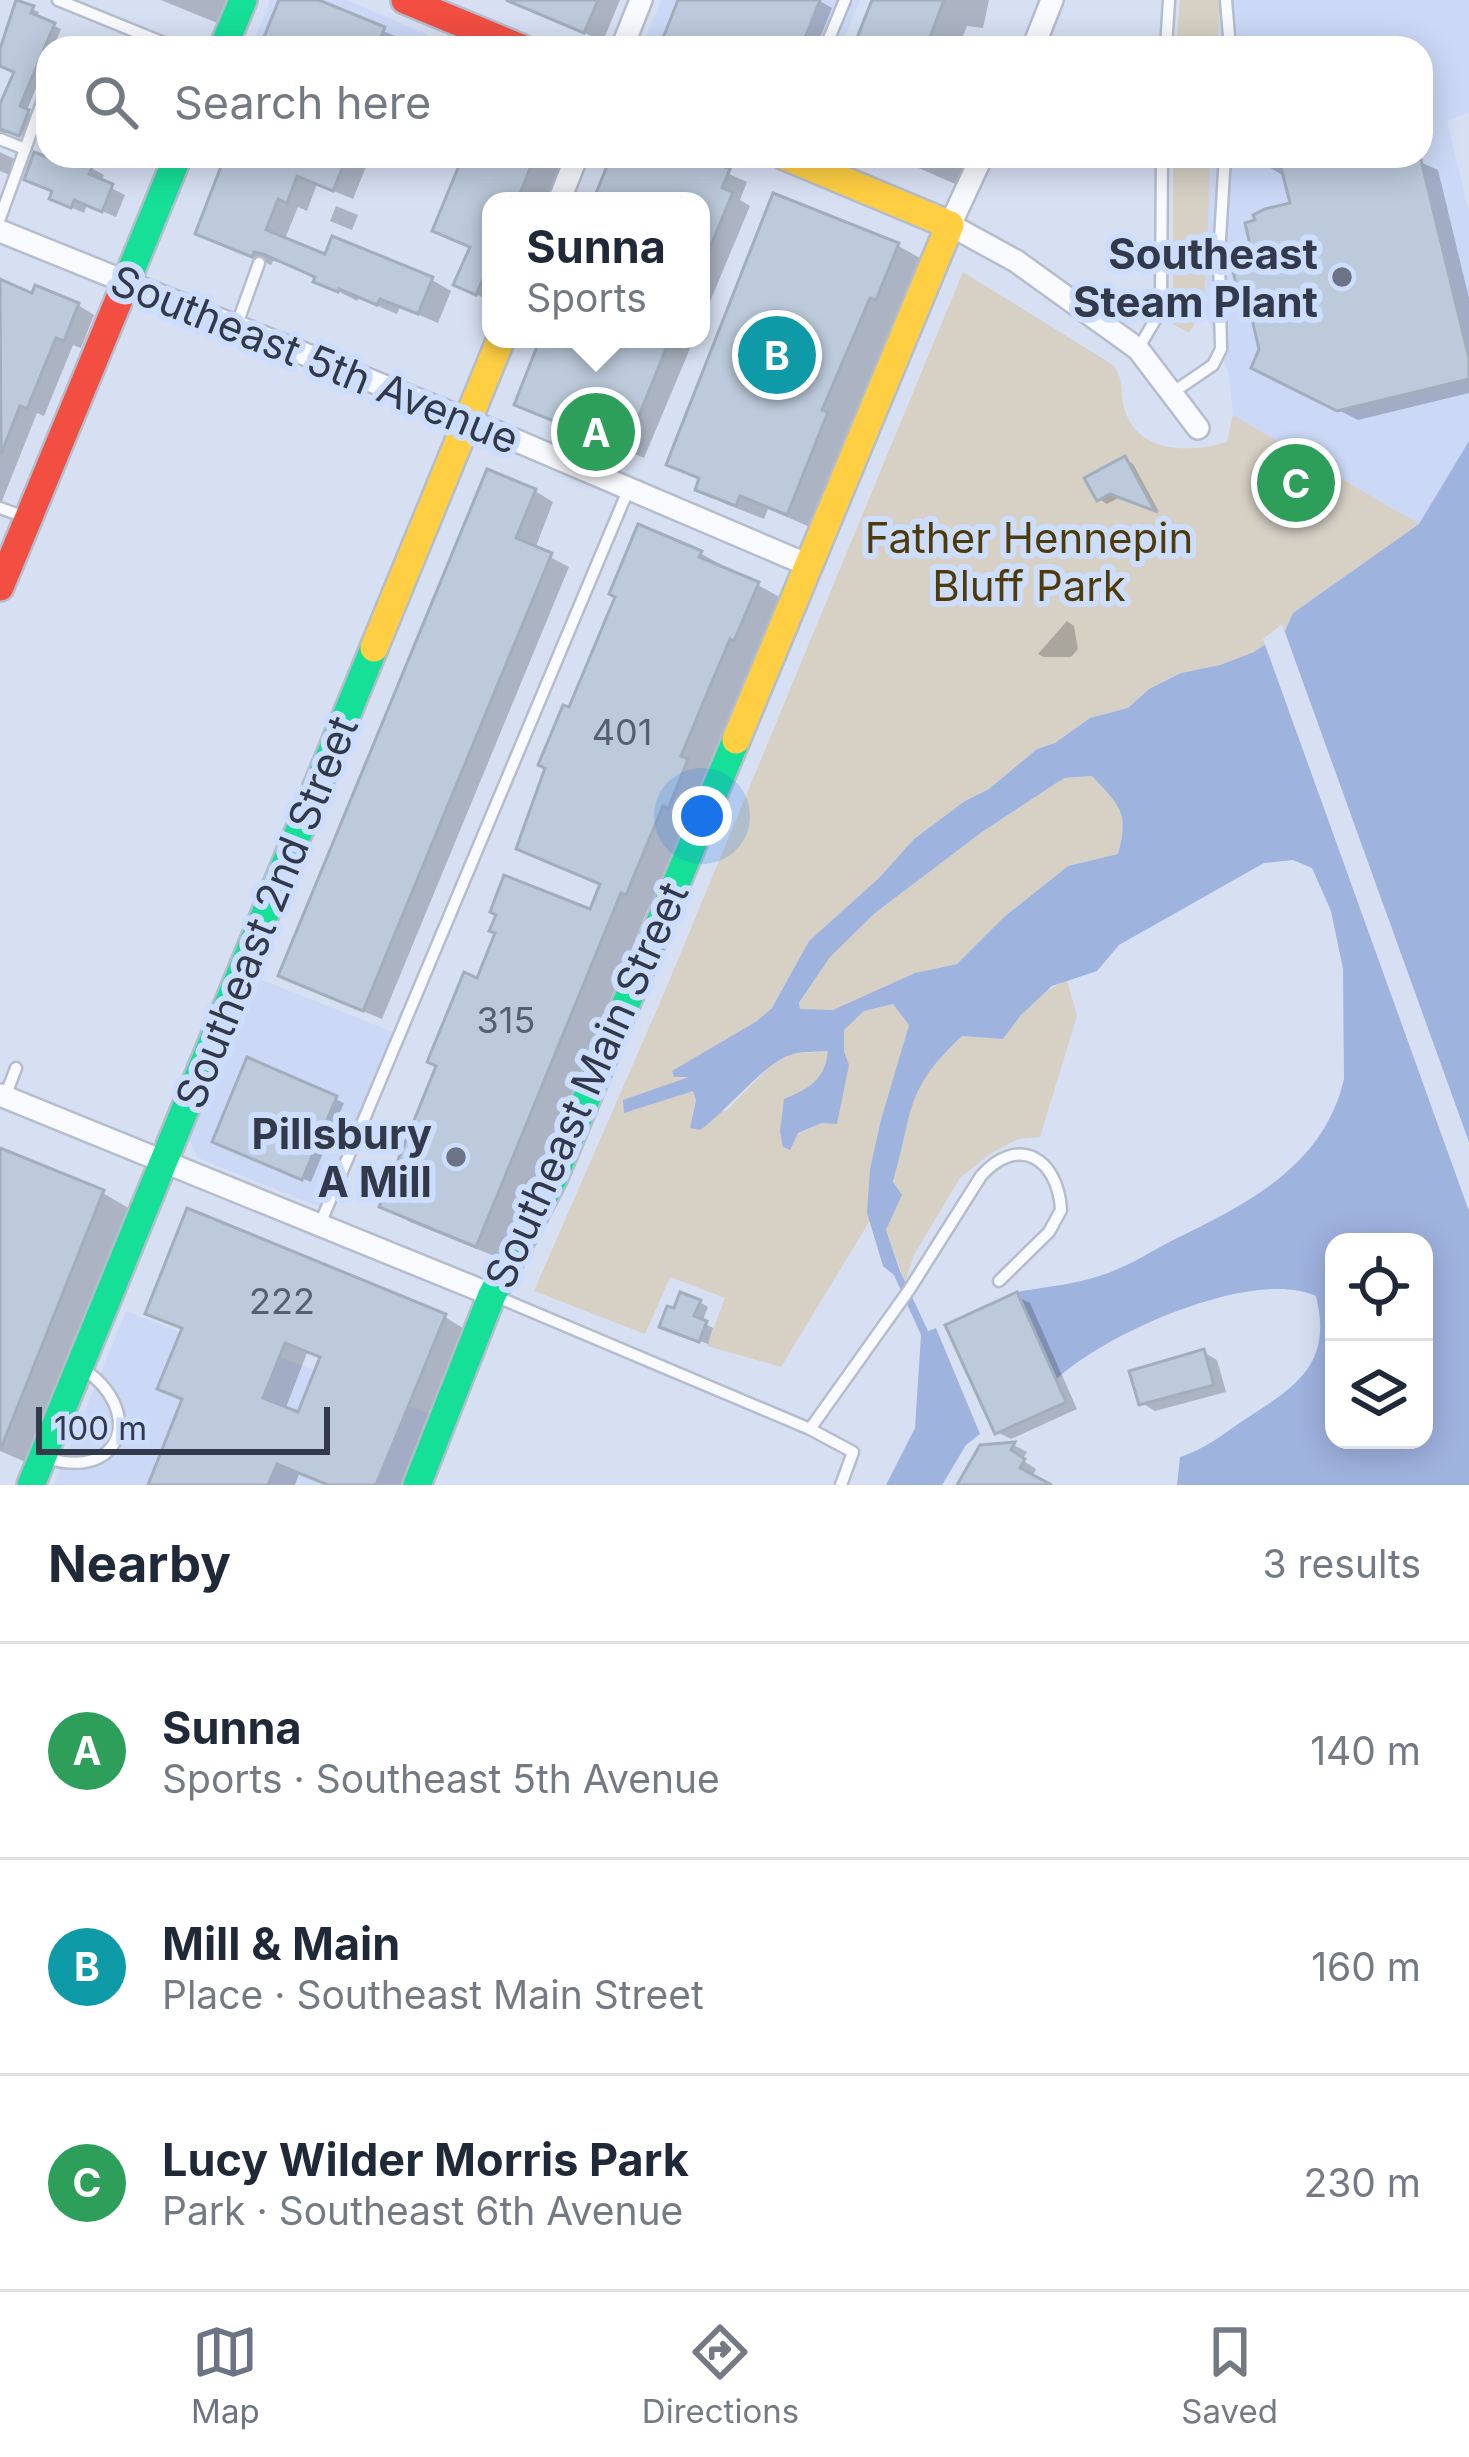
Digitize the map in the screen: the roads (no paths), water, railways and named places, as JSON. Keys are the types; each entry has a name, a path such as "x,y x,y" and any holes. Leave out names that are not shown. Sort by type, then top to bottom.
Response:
{"street":[{"path":"228,36 243,0"},
{"path":"405,0 492,36"},
{"path":"627,36 641,0"},
{"path":"1038,36 1052,0"},
{"path":"0,587 173,168"},
{"path":"814,168 950,225 1016,262 1138,349 1198,428"},
{"name":"Southeast Main Street","path":"417,1485 492,1295 553,1179 976,168"},
{"name":"Southeast 5th Avenue","path":"0,231 468,420 808,565"},
{"name":"Southeast 2nd Street","path":"32,1485 498,348"},
{"path":"2,1096 492,1295"}],"lane":[{"path":"58,0 146,36"},
{"path":"830,36 845,0"},
{"path":"1167,36 1169,0"},
{"path":"1226,0 1230,36"},
{"path":"0,218 36,119"},
{"path":"0,139 25,149"},
{"path":"1138,349 1158,315 1161,299 1162,168"},
{"path":"1172,393 1213,365 1221,350 1219,256 1224,168"},
{"path":"236,327 259,263"},
{"path":"320,1224 628,488"},
{"path":"0,508 28,518"},
{"path":"2,1096 16,1068"},
{"path":"810,1429 906,1294 963,1199 993,1162 1034,1156 1054,1177 1060,1210 1048,1232 999,1281"},
{"path":"492,1295 810,1429 853,1452 841,1485"},
{"path":"43,1456 77,1465 97,1458 114,1443 120,1418 115,1397 80,1366"}],"place":[{"name":"Southeast Steam Plant","path":"1342,277"},
{"name":"Mill & Main","path":"777,355"},
{"name":"Sunna","path":"596,432"},
{"name":"Lucy Wilder Morris Park","path":"1296,483"},
{"name":"Pillsbury A Mill","path":"456,1157"}],"park label":[{"name":"Father Hennepin Bluff Park","path":"1029,561"}]}
